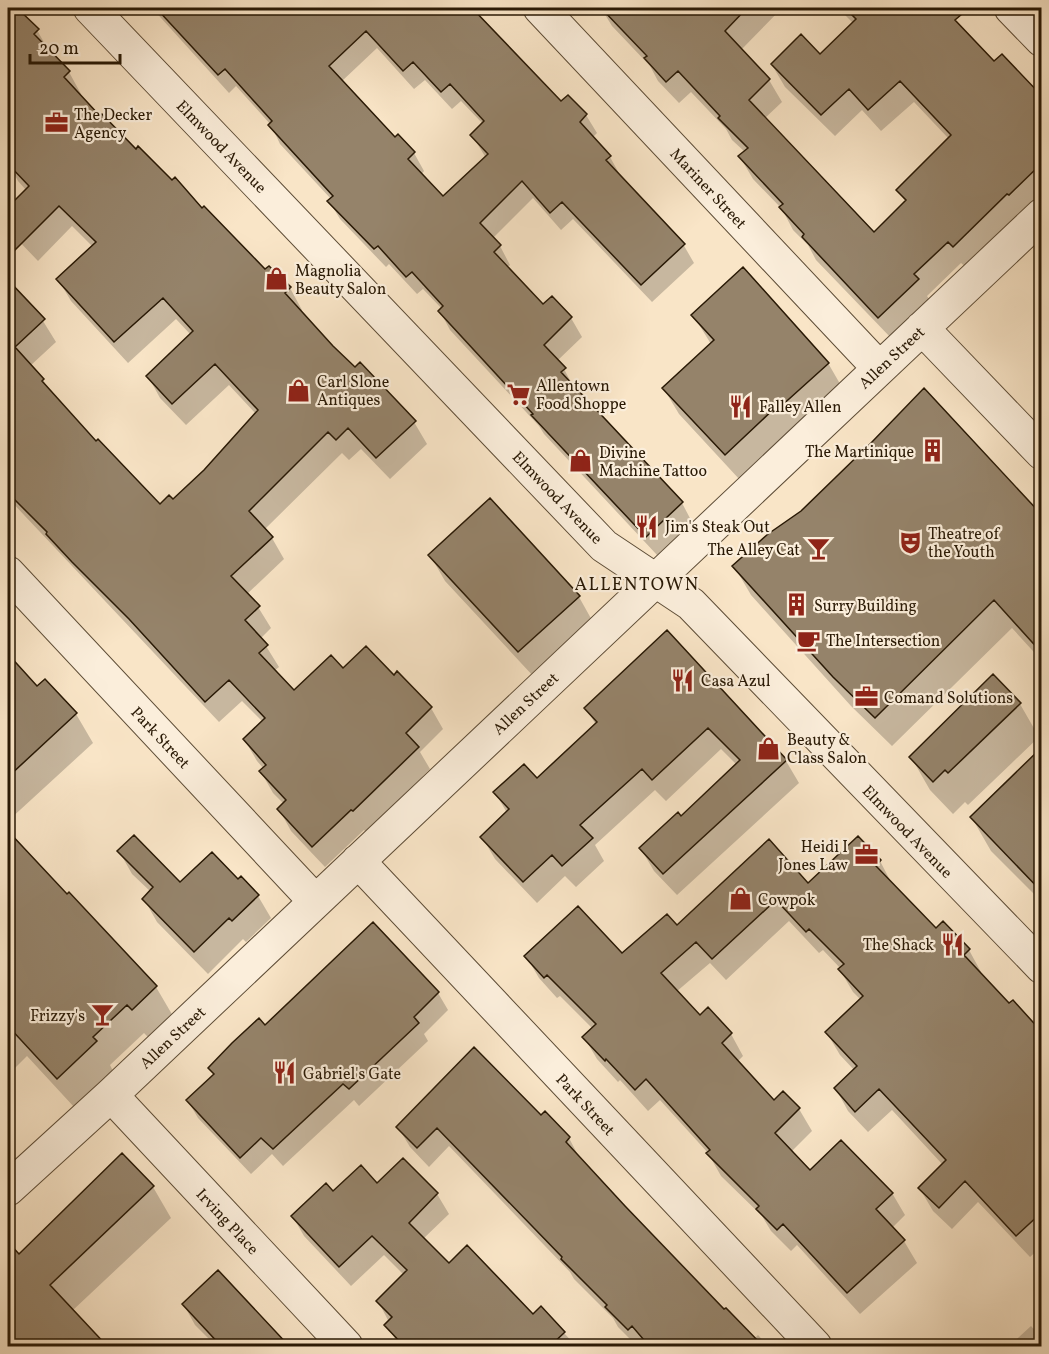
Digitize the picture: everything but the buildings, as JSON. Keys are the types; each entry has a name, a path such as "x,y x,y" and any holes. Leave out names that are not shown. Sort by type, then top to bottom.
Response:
{"street":[{"name":"Elmwood Avenue","path":"90,8 604,546 691,604 1041,967"},
{"name":"Mariner Street","path":"540,8 879,368"},
{"path":"1011,8 1041,40"},
{"name":"Allen Street","path":"8,1189 111,1095 1041,215"},
{"path":"922,328 1041,453"},
{"name":"Park Street","path":"8,573 315,901"},
{"name":"Park Street","path":"358,861 814,1347"},
{"name":"Irving Place","path":"111,1095 346,1347"}],"place":[{"name":"The Decker Agency","path":"56,123"},
{"name":"Magnolia Beauty Salon","path":"277,279"},
{"name":"Carl Slone Antiques","path":"299,390"},
{"name":"Allentown Food Shoppe","path":"518,394"},
{"name":"Falley Allen","path":"741,406"},
{"name":"The Martinique","path":"932,451"},
{"name":"Divine Machine Tattoo","path":"581,461"},
{"name":"Jim's Steak Out","path":"647,526"},
{"name":"Theatre of the Youth","path":"910,542"},
{"name":"The Alley Cat","path":"818,549"},
{"name":"Surry Building","path":"796,605"},
{"name":"The Intersection","path":"808,640"},
{"name":"Casa Azul","path":"683,680"},
{"name":"Comand Solutions","path":"866,697"},
{"name":"Beauty & Class Salon","path":"769,748"},
{"name":"Heidi I Jones Law","path":"866,855"},
{"name":"Cowpok","path":"740,899"},
{"name":"The Shack","path":"952,944"},
{"name":"Frizzy's","path":"103,1015"},
{"name":"Gabriel's Gate","path":"285,1073"}],"district":[{"name":"ALLENTOWN","path":"637,584"}]}
